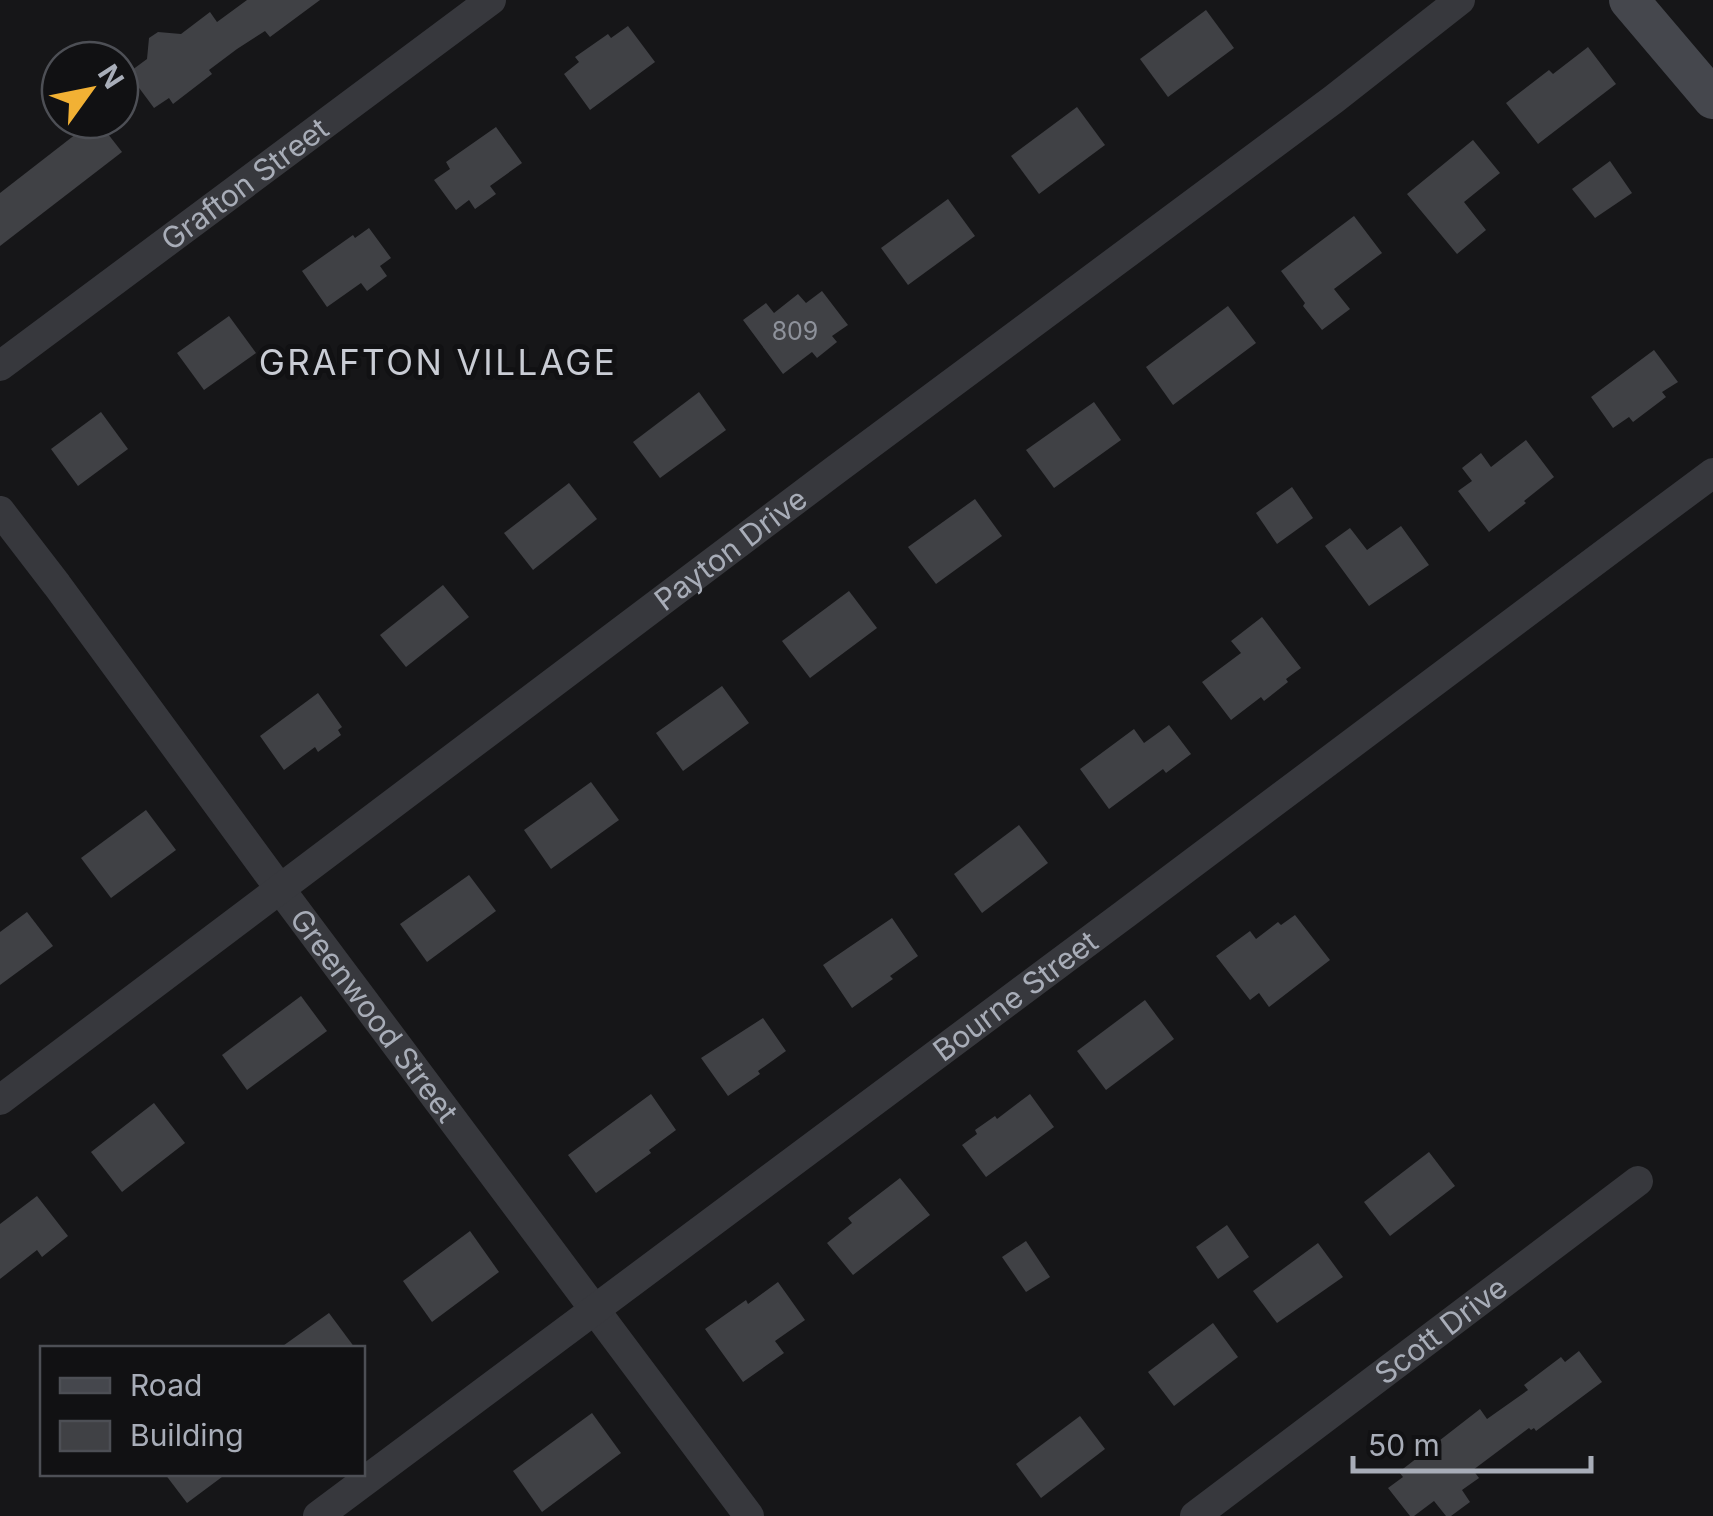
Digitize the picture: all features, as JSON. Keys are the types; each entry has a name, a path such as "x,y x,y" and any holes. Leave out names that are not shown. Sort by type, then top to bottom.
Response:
{"main road":[{"path":"1629,0 1711,93"}],"street":[{"name":"Grafton Street","path":"0,366 491,0"},
{"name":"Payton Drive","path":"0,1100 1319,110 1460,0"},
{"name":"Bourne Street","path":"318,1516 1713,473"},
{"name":"Greenwood Street","path":"0,511 749,1516"},
{"name":"Scott Drive","path":"1195,1516 1638,1181"}],"building":[{"path":"247,0 320,0 270,37 265,31 237,49 173,104 169,98 154,108 140,89 140,64 147,59 149,38 158,32 181,34 210,12 217,22"},
{"path":"1206,10 1234,48 1168,97 1140,59"},
{"path":"628,26 655,62 590,110 564,74 579,62 575,57 608,34 611,38"},
{"path":"1588,47 1616,84 1538,144 1506,103 1549,70 1553,74"},
{"path":"1077,107 1105,145 1039,194 1011,156"},
{"path":"496,127 522,163 490,186 496,194 475,209 469,200 456,210 434,180 450,169 446,162"},
{"path":"68,140 113,140 122,152 0,246 0,193"},
{"path":"1473,140 1500,173 1464,202 1486,230 1457,254 1407,194"},
{"path":"1610,161 1632,193 1595,218 1572,189"},
{"path":"948,199 975,236 908,285 881,248"},
{"path":"1354,216 1382,253 1334,289 1350,309 1322,330 1281,271"},
{"path":"369,228 391,258 380,266 387,276 367,291 361,283 327,307 302,271"},
{"path":"822,291 848,325 832,336 837,342 817,358 812,352 783,374 743,320 766,303 774,313 798,294 806,303"},
{"path":"1228,306 1256,343 1173,405 1146,367"},
{"path":"229,316 256,353 204,390 177,353"},
{"path":"1654,350 1678,382 1662,392 1666,397 1633,422 1629,417 1613,428 1591,397"},
{"path":"699,392 726,430 660,478 633,442"},
{"path":"1094,402 1121,440 1054,488 1026,450"},
{"path":"101,412 128,449 78,486 51,449"},
{"path":"1526,440 1554,477 1489,532 1458,491 1472,481 1462,468 1481,453 1491,467"},
{"path":"569,483 597,519 533,570 504,533"},
{"path":"1292,487 1313,518 1277,544 1256,513"},
{"path":"975,499 1002,536 936,584 908,547"},
{"path":"1401,526 1429,565 1369,606 1325,546 1350,528 1367,550"},
{"path":"443,585 469,617 406,667 380,635"},
{"path":"849,591 877,628 810,678 782,641"},
{"path":"1262,617 1301,668 1264,701 1261,697 1231,720 1202,682 1241,653 1231,641"},
{"path":"722,686 749,723 683,771 656,733"},
{"path":"318,693 342,727 338,730 341,735 318,752 315,747 284,770 260,736"},
{"path":"1169,725 1191,754 1166,773 1163,769 1109,809 1080,769 1134,729 1144,743"},
{"path":"591,782 619,820 551,869 524,830"},
{"path":"146,810 176,850 111,898 81,858"},
{"path":"1019,825 1048,863 982,913 954,874"},
{"path":"469,875 496,911 427,962 400,924"},
{"path":"27,912 53,946 0,985 0,932"},
{"path":"1295,915 1330,960 1269,1007 1259,993 1250,1000 1216,956 1250,931 1256,939"},
{"path":"892,918 918,956 852,1008 823,965"},
{"path":"301,996 327,1031 247,1090 222,1055"},
{"path":"1145,1000 1174,1039 1106,1090 1077,1051"},
{"path":"763,1018 786,1051 728,1096 701,1058"},
{"path":"651,1094 676,1130 596,1193 568,1155"},
{"path":"1030,1094 1054,1127 986,1177 962,1145 977,1134 975,1130"},
{"path":"154,1103 185,1143 122,1192 91,1152"},
{"path":"1429,1152 1455,1186 1390,1236 1364,1202"},
{"path":"900,1178 930,1215 853,1275 827,1243 852,1223 848,1218"},
{"path":"37,1196 68,1236 42,1257 37,1250 0,1279 0,1224"},
{"path":"1227,1225 1249,1257 1218,1279 1196,1247"},
{"path":"470,1231 499,1272 432,1322 403,1281"},
{"path":"1026,1241 1050,1277 1026,1292 1002,1257"},
{"path":"1318,1243 1343,1277 1277,1323 1253,1291"},
{"path":"778,1282 805,1320 775,1341 784,1353 743,1382 705,1329"},
{"path":"329,1313 354,1346 283,1346"},
{"path":"1213,1323 1238,1357 1174,1406 1148,1372"},
{"path":"1579,1351 1602,1382 1536,1431 1529,1428 1473,1470 1479,1478 1462,1490 1470,1502 1451,1516 1446,1516 1434,1501 1410,1516 1388,1488 1403,1477 1399,1472 1480,1409 1487,1419 1528,1390 1524,1385 1561,1357 1565,1362"},
{"path":"592,1413 621,1453 542,1512 513,1471"},
{"path":"1080,1416 1105,1449 1041,1498 1016,1464"},
{"path":"167,1476 223,1476 187,1503"}],"district":[{"name":"GRAFTON VILLAGE","path":"438,362"}]}
